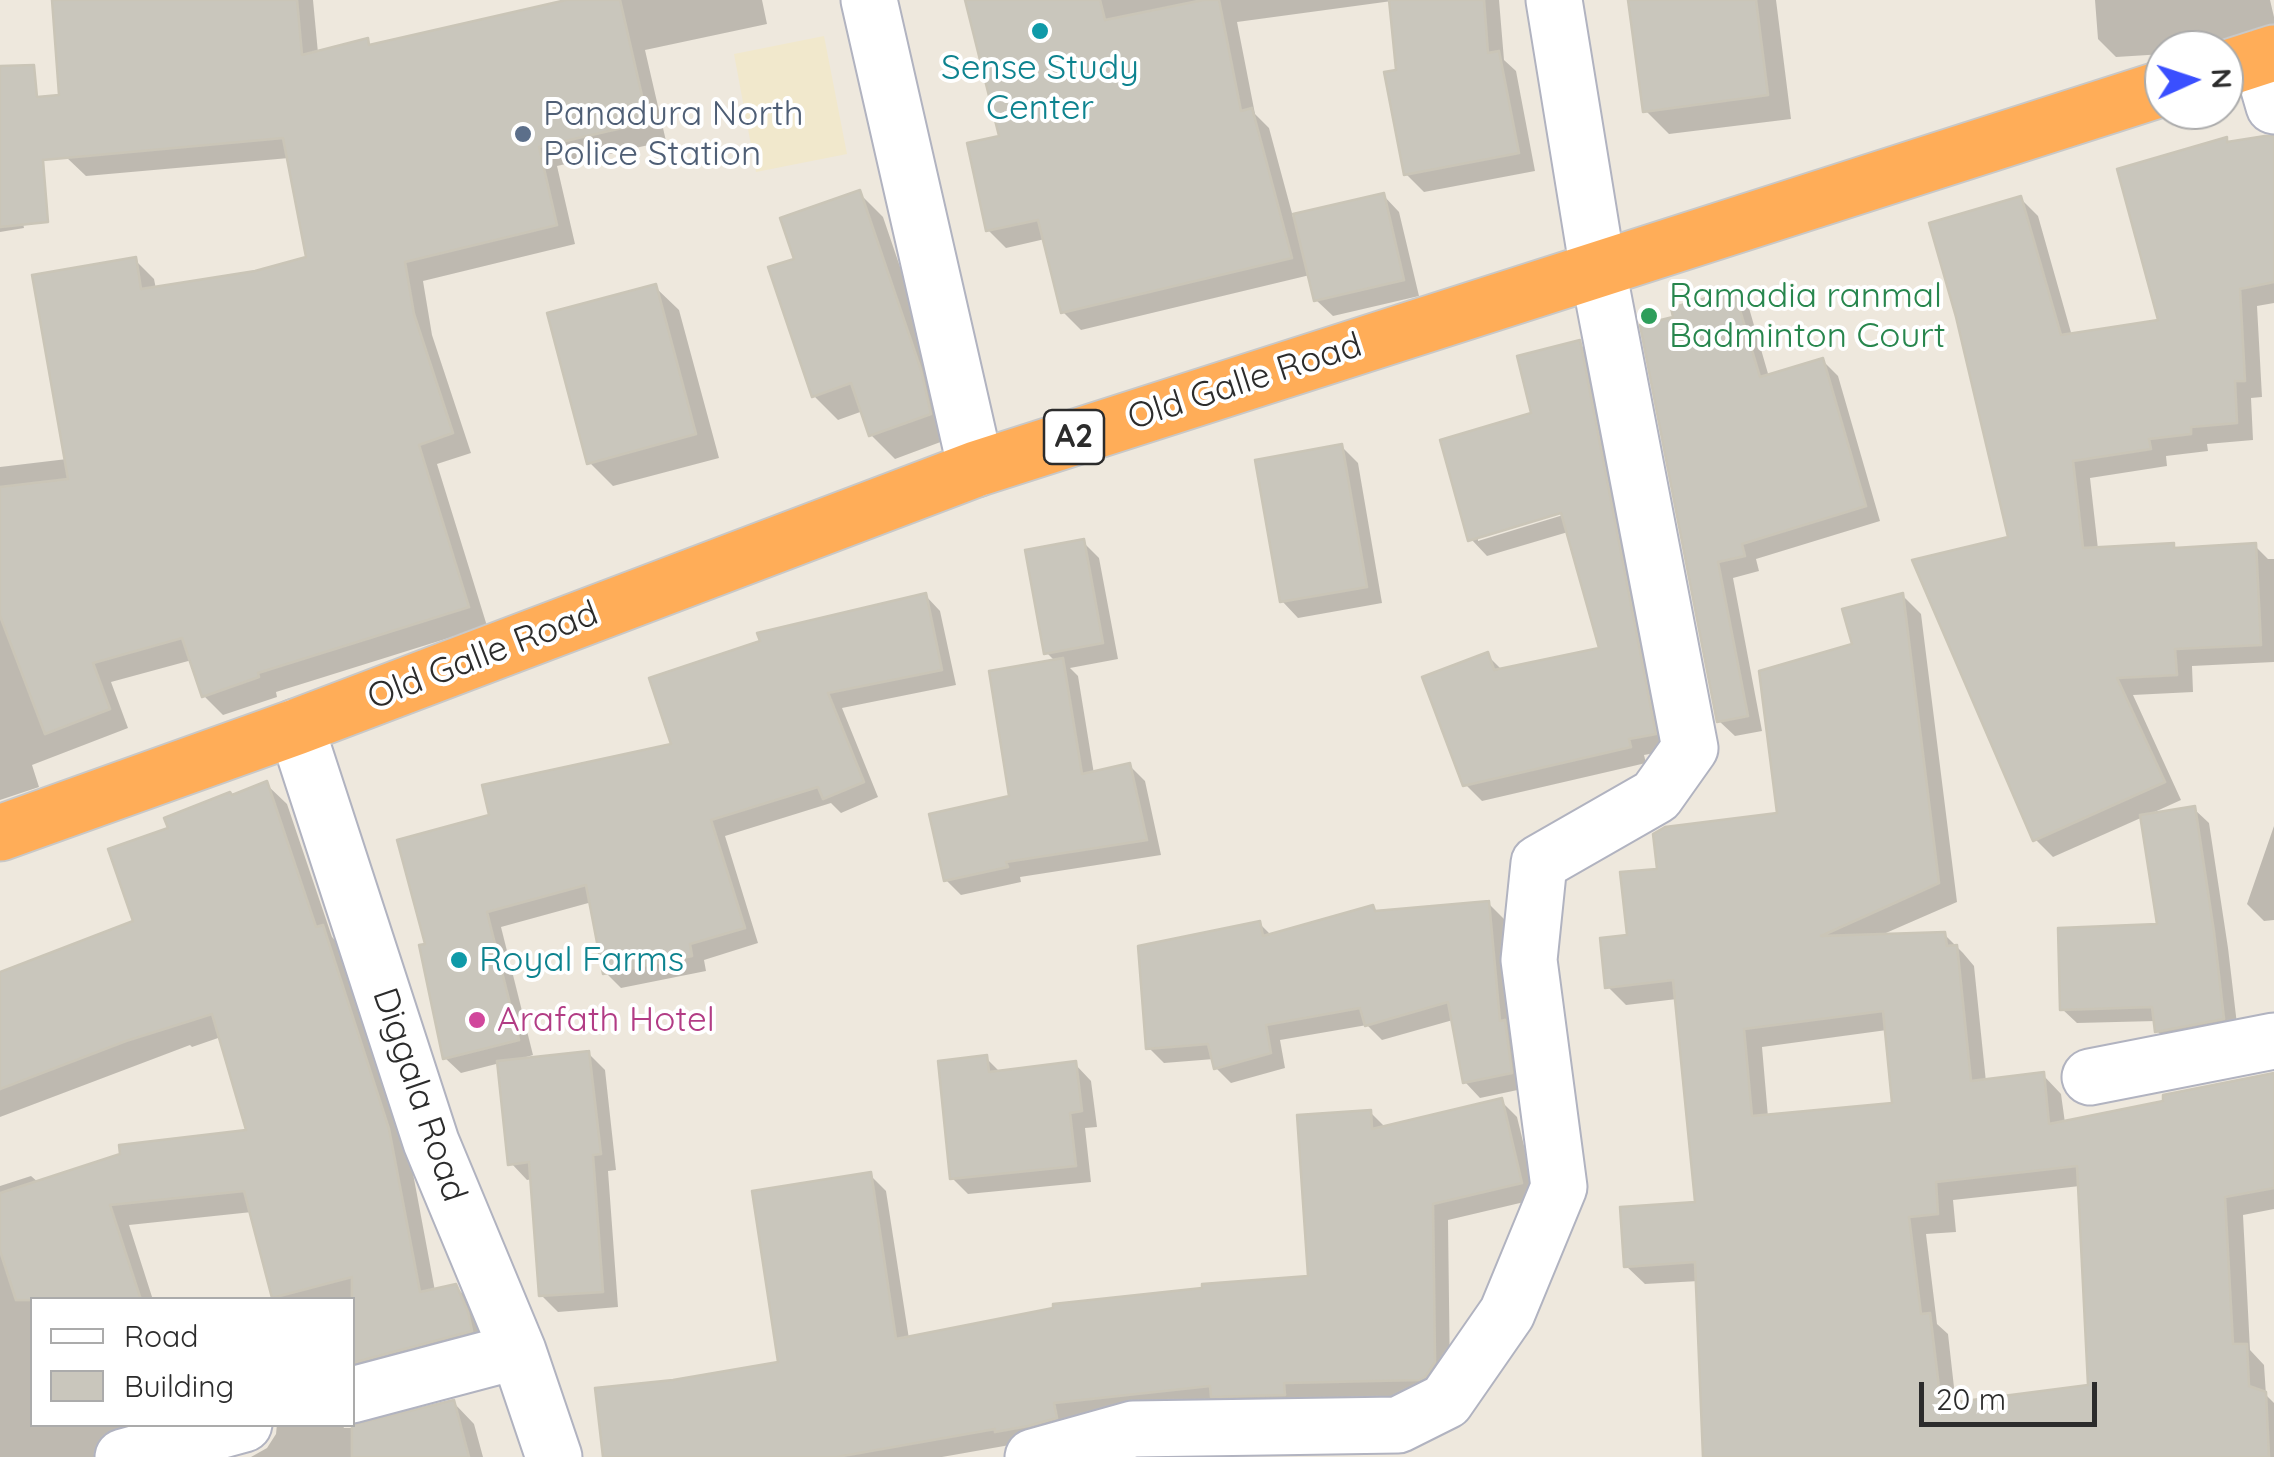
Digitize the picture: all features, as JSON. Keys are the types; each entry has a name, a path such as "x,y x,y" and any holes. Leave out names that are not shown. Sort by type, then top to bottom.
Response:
{"highway":[{"name":"Old Galle Road","path":"0,834 296,728 976,468 2144,94"}],"street":[{"path":"869,0 976,468"},
{"path":"1033,1457 1133,1430 1397,1441 1446,1401 1507,1313 1559,1187 1528,960 1539,863 1656,796 1690,748 1598,270 1554,0"},
{"name":"Diggala Road","path":"296,728 431,1142 518,1351 554,1457"},
{"path":"2090,1077 2274,1041"},
{"path":"355,1395 518,1351"},
{"path":"123,1457 233,1427"}],"shaded area":[{"path":"824,36 847,154 756,172 734,54"}],"building":[{"path":"52,0 297,0 302,55 368,38 369,45 566,0 620,0 648,122 539,147 557,225 405,262 414,314 453,433 419,445 469,607 258,673 259,677 202,697 182,638 93,663 110,709 45,734 0,616 0,487 68,479 32,275 136,257 141,289 255,271 306,257 283,138 43,160 48,222 0,227 0,66 34,65 37,97 59,95"},
{"path":"965,0 1100,0 1105,20 1219,0 1241,111 1252,108 1292,258 1061,313 1038,220 986,231 967,143 999,136"},
{"path":"1389,0 1484,0 1488,53 1499,51 1519,153 1404,175 1384,72 1396,70"},
{"path":"1628,0 1756,0 1768,95 1643,112"},
{"path":"2274,136 2274,282 2240,289 2245,381 2235,381 2237,423 2191,427 2191,434 2149,439 2151,449 2073,461 2083,548 2256,543 2261,645 2175,649 2177,675 2117,678 2165,782 2033,841 1912,560 2008,537 1956,317 1929,223 2021,196 2061,335 2158,320 2117,169 2227,137 2227,142"},
{"path":"860,190 921,370 931,414 869,436 851,383 812,397 768,267 794,259 780,218"},
{"path":"1384,193 1404,280 1314,301 1293,214"},
{"path":"656,284 696,434 587,464 547,313"},
{"path":"1734,290 1760,377 1823,358 1866,506 1742,544 1745,556 1718,562 1748,716 1717,722 1640,325 1673,317 1671,308"},
{"path":"1580,340 1656,734 1629,739 1631,747 1463,786 1422,677 1488,652 1494,670 1599,648 1561,513 1468,541 1440,440 1531,413 1517,356"},
{"path":"1342,444 1367,587 1280,602 1255,460"},
{"path":"1084,539 1103,643 1044,654 1025,550"},
{"path":"926,593 942,670 828,693 864,782 823,799 818,787 711,820 745,928 690,944 692,956 603,974 586,885 487,912 519,1040 443,1059 419,945 425,944 397,840 489,815 482,785 671,744 649,678 760,641 757,633"},
{"path":"1903,593 1939,883 1821,936 1945,932 1947,946 1957,945 1971,1081 2044,1072 2049,1124 2163,1101 2163,1095 2274,1073 2274,1188 2225,1197 2233,1344 2247,1344 2249,1386 2266,1392 2269,1457 1703,1457 1695,1262 1624,1267 1620,1207 1695,1202 1673,980 1605,988 1600,938 1627,935 1620,872 1657,869 1653,834 1665,827 1777,813 1759,671 1852,644 1842,609","holes":["1883,1011 1892,1103 1752,1116 1744,1029","2077,1166 2088,1385 1941,1404 1930,1313 1921,1314 1909,1217 1938,1214 1936,1182"]},
{"path":"1063,658 1082,774 1130,763 1147,840 1006,862 1008,867 944,881 929,814 1009,796 989,671"},
{"path":"267,781 316,927 323,925 389,1129 420,1292 456,1284 472,1331 355,1362 352,1277 272,1297 244,1191 110,1205 140,1297 16,1300 0,1251 0,1193 120,1154 119,1145 246,1130 212,1014 126,1041 0,1089 0,972 133,921 108,849 168,828 164,818 230,792 232,795"},
{"path":"2195,806 2224,1019 2155,1032 2152,1007 2060,1010 2058,928 2157,924 2140,815"},
{"path":"1489,901 1500,1021 1505,1020 1512,1073 1463,1083 1448,1002 1365,1026 1360,1008 1266,1025 1271,1053 1214,1069 1208,1044 1146,1049 1138,946 1260,921 1263,936 1373,905 1375,911"},
{"path":"589,1051 601,1154 593,1155 603,1292 539,1296 529,1162 508,1165 497,1061"},
{"path":"987,1055 989,1072 1076,1061 1082,1111 1070,1113 1076,1166 950,1179 938,1061"},
{"path":"1502,1098 1522,1183 1433,1204 1435,1362 1419,1380 1284,1383 1285,1395 1211,1397 1210,1386 1054,1403 1057,1418 1028,1426 837,1457 603,1457 595,1388 673,1380 778,1362 752,1191 871,1172 896,1339 1053,1308 1053,1304 1202,1288 1202,1284 1308,1276 1297,1115 1371,1110 1372,1129"},
{"path":"454,1400 469,1457 352,1457 355,1424"}],"place":[{"name":"Sense Study Center","path":"1040,31"},
{"name":"Panadura North Police Station","path":"523,134"},
{"name":"Ramadia ranmal Badminton Court","path":"1649,316"},
{"name":"Royal Farms","path":"459,960"},
{"name":"Arafath Hotel","path":"477,1020"}]}
